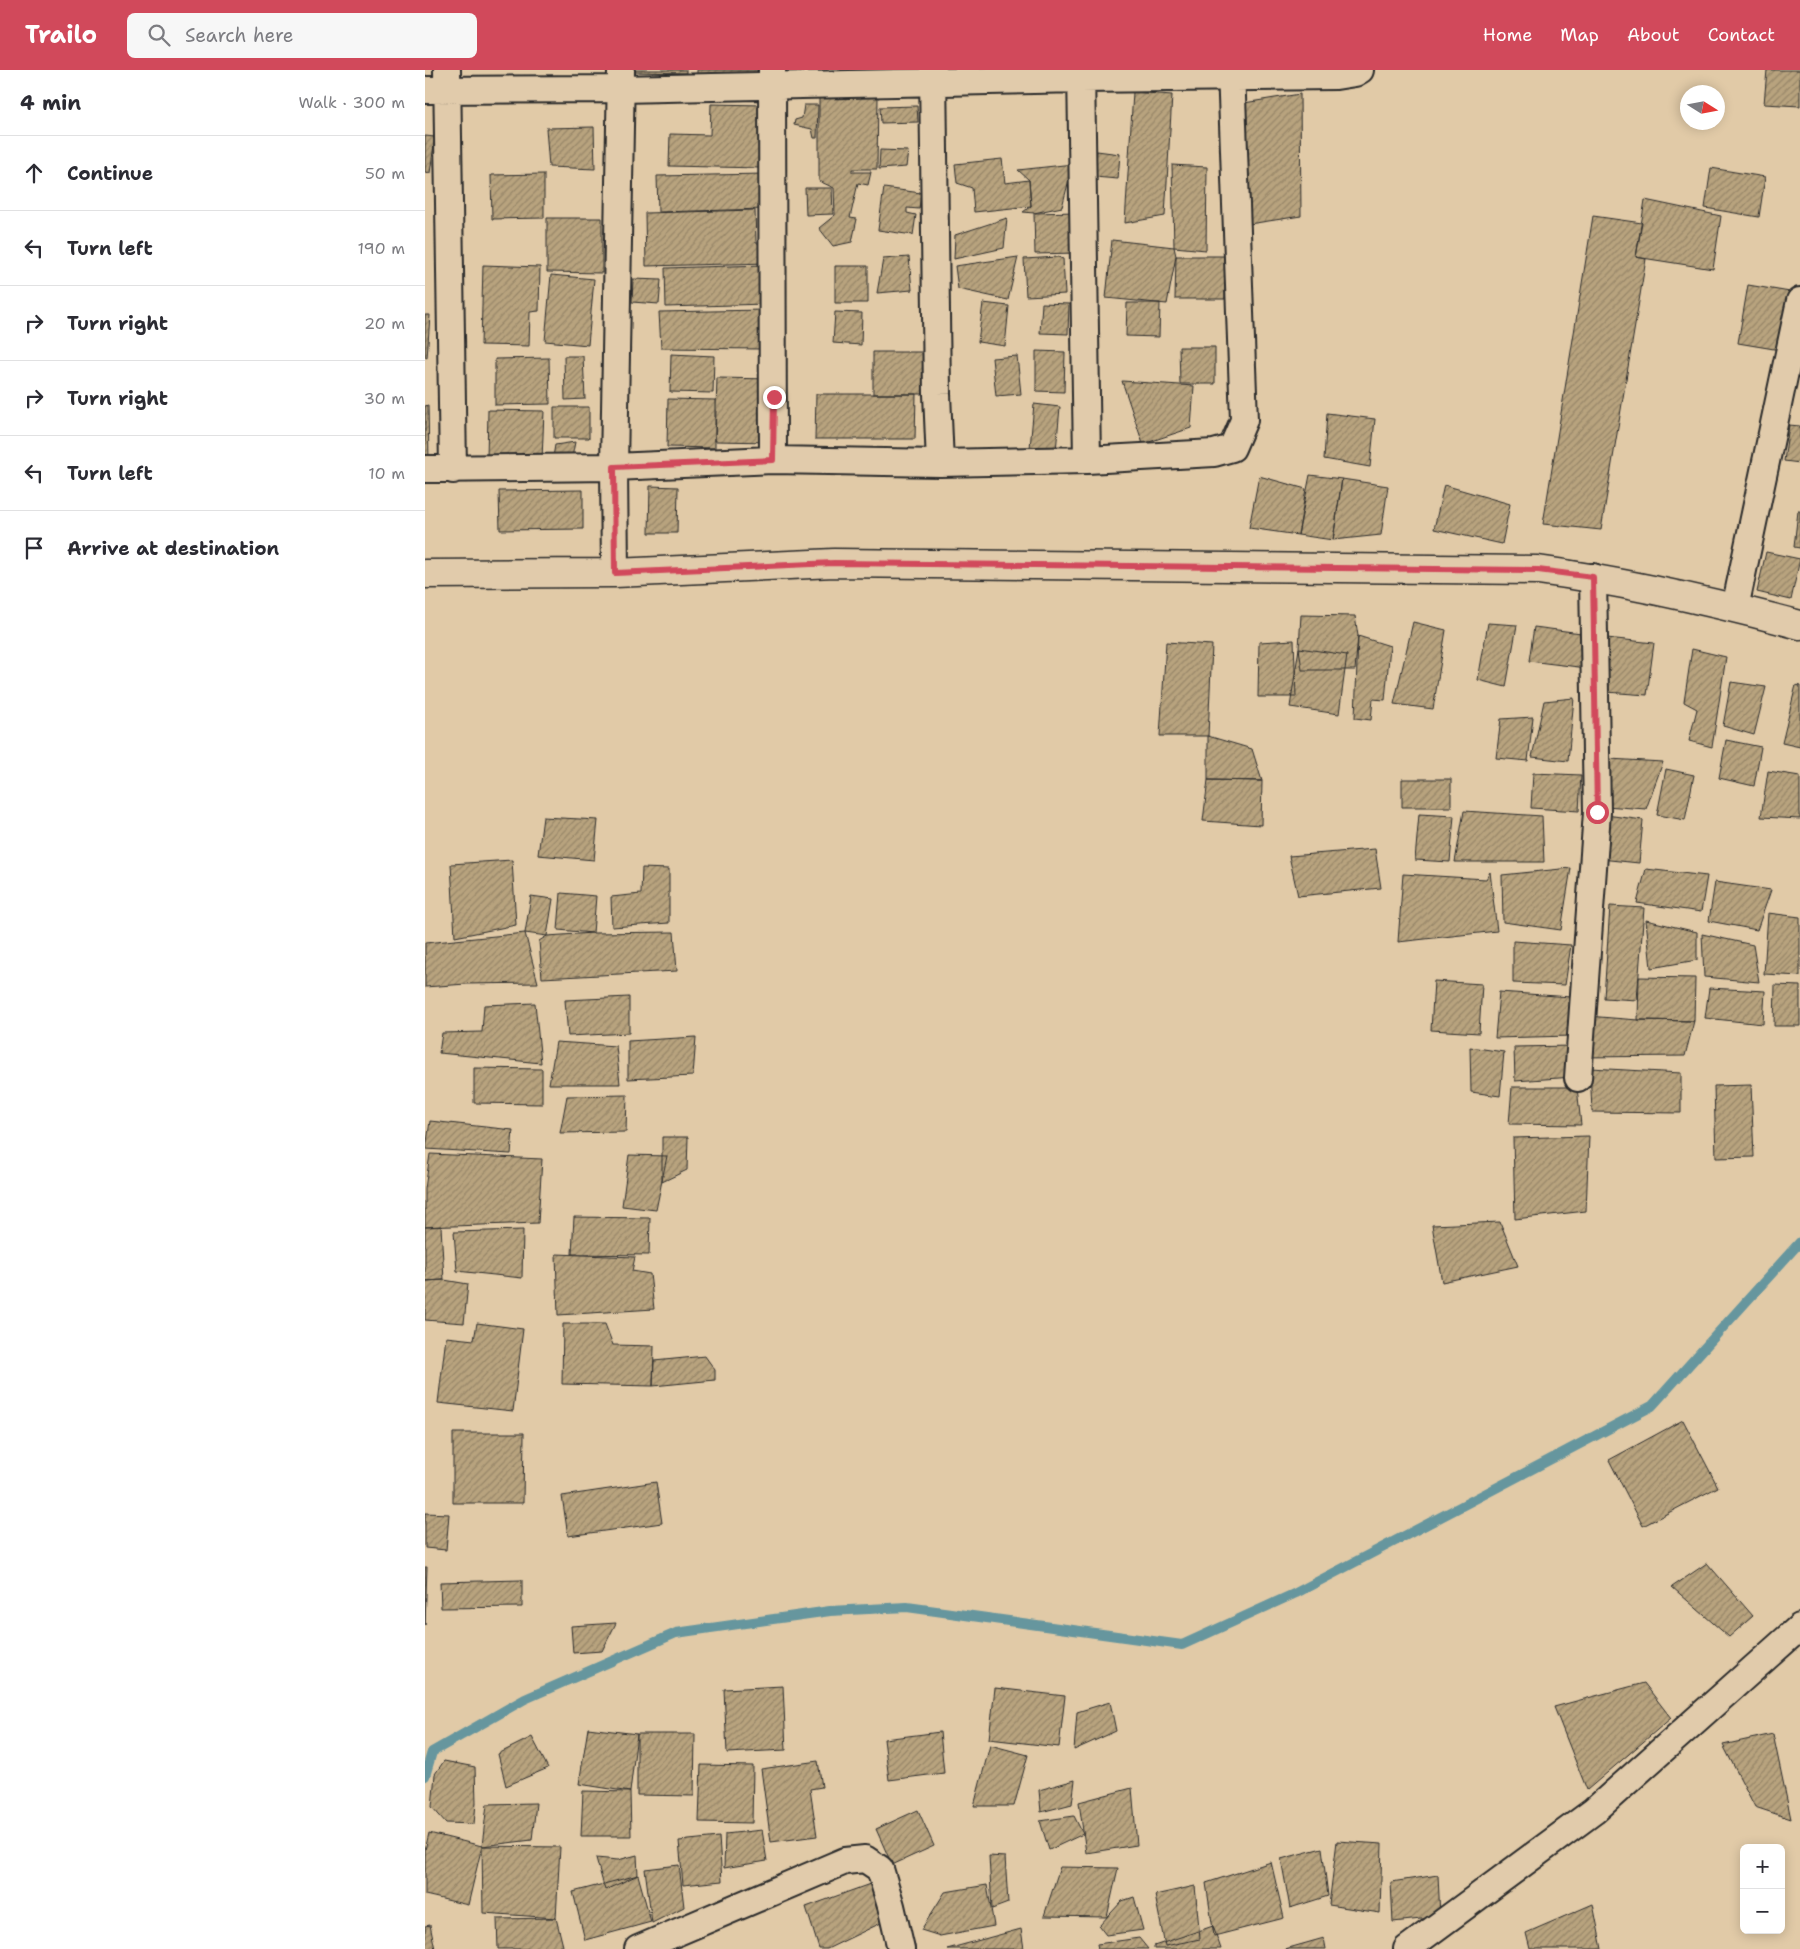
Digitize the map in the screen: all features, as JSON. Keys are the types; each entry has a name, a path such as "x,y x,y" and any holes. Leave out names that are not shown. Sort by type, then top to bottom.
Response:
{"street":[{"path":"453,470 439,83 1081,74 1336,76 1355,73 1360,70"},
{"path":"1081,74 1087,460"},
{"path":"425,469 614,467 773,460 940,463 1087,460 1214,453 1232,448 1244,420 1231,74"},
{"path":"933,77 937,394 940,463"},
{"path":"772,78 773,460"},
{"path":"615,573 614,467 621,79"},
{"path":"1735,608 1800,301"},
{"path":"425,574 615,573 844,563 1538,570 1593,577 1735,608 1800,625"},
{"path":"1578,1078 1597,812 1593,577"},
{"path":"1407,1949 1594,1811 1800,1627"},
{"path":"638,1949 845,1861 865,1859 880,1869 901,1949"}],"building":[{"path":"634,70 686,70 686,73 634,72"},
{"path":"697,70 757,70 757,74 697,75"},
{"path":"1767,70 1800,70 1800,106 1764,104"},
{"path":"1133,92 1172,95 1165,216 1125,223"},
{"path":"1300,94 1301,216 1249,224 1244,103"},
{"path":"819,96 878,96 877,169 852,169 852,172 871,172 868,185 858,183 850,218 857,219 852,242 833,246 819,228 835,215 834,188 819,181"},
{"path":"711,104 762,105 761,168 669,166 670,134 710,135"},
{"path":"804,105 818,105 817,138 814,138 812,129 794,125 795,120 802,118"},
{"path":"917,106 918,122 881,123 880,107"},
{"path":"594,127 595,169 549,167 546,128"},
{"path":"425,136 435,137 430,173 425,172"},
{"path":"880,150 908,151 906,167 879,169"},
{"path":"1097,151 1120,154 1118,179 1094,177"},
{"path":"1002,159 1005,183 1029,180 1031,206 974,212 972,188 957,183 955,164"},
{"path":"1073,164 1062,207 1034,213 1023,212 1031,206 1029,180 1018,170"},
{"path":"1172,165 1207,167 1206,250 1174,247"},
{"path":"1711,168 1765,177 1759,217 1705,208"},
{"path":"544,174 544,218 492,219 491,175"},
{"path":"764,174 765,209 658,212 657,176"},
{"path":"805,188 832,188 833,214 806,215"},
{"path":"884,188 921,193 919,209 907,208 907,213 916,215 913,235 878,230"},
{"path":"1645,200 1721,216 1713,269 1636,257"},
{"path":"755,210 756,243 769,243 770,263 646,266 645,213"},
{"path":"1076,212 1076,253 1035,254 1034,213"},
{"path":"1593,216 1642,223 1636,257 1646,259 1601,530 1543,524"},
{"path":"547,218 602,218 602,273 547,272"},
{"path":"1007,218 1004,248 954,259 955,235"},
{"path":"1112,240 1174,247 1176,256 1167,304 1106,298"},
{"path":"1176,256 1225,256 1225,299 1175,299"},
{"path":"909,257 912,290 877,293 883,259"},
{"path":"1018,257 1008,300 958,289 955,266"},
{"path":"1058,257 1063,259 1065,294 1026,296 1024,259"},
{"path":"483,265 540,267 539,311 530,312 529,346 481,345"},
{"path":"765,265 766,304 666,307 665,268"},
{"path":"835,266 868,266 868,303 835,303"},
{"path":"551,275 594,279 588,345 545,341"},
{"path":"633,279 661,280 659,304 632,302"},
{"path":"1748,285 1790,292 1780,350 1738,343"},
{"path":"983,303 1009,306 1005,346 978,342"},
{"path":"1042,303 1069,304 1068,334 1040,333"},
{"path":"1127,303 1160,303 1159,337 1126,336"},
{"path":"763,310 762,349 661,348 659,312"},
{"path":"835,312 862,313 861,345 833,343"},
{"path":"425,315 430,315 427,358 425,357"},
{"path":"1179,347 1215,347 1215,384 1180,384"},
{"path":"1036,351 1065,352 1064,392 1036,391"},
{"path":"873,352 932,352 932,394 873,394"},
{"path":"671,354 714,356 713,393 670,392"},
{"path":"564,356 583,356 585,399 565,400"},
{"path":"1017,356 1021,394 996,396 992,358"},
{"path":"549,358 550,404 495,405 495,359"},
{"path":"717,378 772,379 771,442 715,441"},
{"path":"1122,381 1194,386 1191,428 1143,444"},
{"path":"816,394 916,394 915,439 815,439"},
{"path":"668,399 715,400 715,448 667,447"},
{"path":"1034,404 1060,407 1056,451 1030,448"},
{"path":"428,405 429,462 425,462 425,406"},
{"path":"554,407 589,407 589,438 554,438"},
{"path":"488,410 544,411 542,460 487,459"},
{"path":"1327,413 1375,419 1370,467 1324,459"},
{"path":"1789,425 1800,426 1800,463 1784,461"},
{"path":"575,442 571,462 552,463 555,445"},
{"path":"1310,475 1342,479 1333,540 1298,535"},
{"path":"1259,476 1306,489 1298,535 1249,528"},
{"path":"1342,479 1388,486 1381,535 1333,540"},
{"path":"1444,485 1510,504 1502,544 1434,529"},
{"path":"650,486 678,487 677,533 649,533"},
{"path":"583,490 583,529 500,530 499,491"},
{"path":"1798,511 1800,511 1800,548 1794,547"},
{"path":"1766,552 1800,559 1791,600 1757,592"},
{"path":"1301,615 1355,616 1358,636 1355,670 1302,670 1299,648"},
{"path":"1413,622 1446,630 1433,709 1394,704"},
{"path":"1488,623 1517,625 1506,687 1478,680"},
{"path":"1534,627 1589,634 1587,668 1529,661"},
{"path":"1358,636 1390,646 1385,700 1373,699 1371,720 1355,718"},
{"path":"1607,638 1654,643 1647,695 1606,692"},
{"path":"1294,640 1296,697 1258,697 1259,642"},
{"path":"1166,642 1212,645 1208,736 1160,736"},
{"path":"1299,648 1347,655 1339,714 1290,707"},
{"path":"1692,649 1726,657 1712,747 1689,741 1697,709 1684,702"},
{"path":"1731,682 1766,687 1754,735 1723,726"},
{"path":"1796,685 1800,686 1800,747 1782,743"},
{"path":"1574,698 1568,761 1532,757 1544,701"},
{"path":"1533,717 1528,761 1496,758 1501,719"},
{"path":"1208,736 1252,749 1262,781 1208,780"},
{"path":"1726,740 1761,747 1754,786 1719,778"},
{"path":"1609,759 1663,762 1646,809 1605,806"},
{"path":"1666,769 1694,775 1685,820 1657,815"},
{"path":"1768,771 1800,776 1800,819 1761,817"},
{"path":"1533,773 1581,775 1579,811 1531,808"},
{"path":"1402,779 1451,779 1451,807 1402,807"},
{"path":"1208,780 1262,781 1261,825 1203,821"},
{"path":"1464,811 1542,816 1544,862 1455,862"},
{"path":"1419,814 1454,816 1450,862 1415,860"},
{"path":"1606,815 1643,820 1639,863 1600,859"},
{"path":"543,817 598,820 594,860 538,855"},
{"path":"1375,849 1381,888 1298,896 1289,856"},
{"path":"512,860 516,925 455,937 451,864"},
{"path":"642,868 669,869 669,923 612,927 611,897 641,894"},
{"path":"1571,868 1561,930 1503,922 1502,875"},
{"path":"1646,869 1707,876 1701,912 1637,903"},
{"path":"1490,872 1497,931 1398,942 1403,874 1486,879"},
{"path":"1715,882 1771,890 1757,930 1709,921"},
{"path":"561,893 596,896 593,933 558,930"},
{"path":"531,896 553,899 547,936 525,933"},
{"path":"1610,906 1644,908 1637,1000 1604,998"},
{"path":"1768,913 1800,917 1800,976 1764,974"},
{"path":"1646,920 1697,932 1697,960 1651,968"},
{"path":"674,932 677,971 542,978 539,941 547,936 593,933"},
{"path":"525,933 538,983 466,984 425,987 425,943"},
{"path":"1702,934 1753,945 1759,982 1704,977"},
{"path":"1513,941 1571,945 1565,985 1513,983"},
{"path":"1639,977 1695,978 1694,1021 1638,1020"},
{"path":"1434,981 1482,984 1479,1033 1431,1030"},
{"path":"1775,985 1800,986 1800,1026 1774,1026"},
{"path":"1709,988 1765,991 1763,1024 1705,1018"},
{"path":"1499,992 1571,997 1571,1036 1495,1038"},
{"path":"629,997 629,1033 568,1036 565,1000"},
{"path":"535,1003 541,1063 439,1053 442,1033 482,1032 484,1005"},
{"path":"1587,1016 1638,1020 1694,1021 1685,1056 1583,1057"},
{"path":"696,1037 693,1076 628,1079 628,1041"},
{"path":"556,1042 616,1046 620,1084 549,1084"},
{"path":"1573,1046 1574,1077 1515,1081 1514,1047"},
{"path":"1470,1047 1504,1052 1500,1096 1471,1092"},
{"path":"474,1068 542,1069 542,1104 474,1103"},
{"path":"1590,1068 1681,1073 1681,1113 1592,1112"},
{"path":"1751,1085 1754,1157 1716,1158 1714,1086"},
{"path":"1512,1087 1577,1087 1581,1125 1509,1124"},
{"path":"627,1095 626,1132 560,1133 567,1096"},
{"path":"430,1121 513,1130 511,1154 426,1149"},
{"path":"1589,1136 1586,1211 1515,1219 1513,1138"},
{"path":"662,1137 688,1137 687,1170 662,1182"},
{"path":"430,1154 542,1159 538,1223 425,1227 425,1189"},
{"path":"629,1155 667,1156 656,1210 622,1206"},
{"path":"574,1217 650,1218 649,1255 572,1254"},
{"path":"1500,1222 1518,1266 1442,1282 1432,1225"},
{"path":"441,1226 444,1280 425,1281 425,1227"},
{"path":"523,1230 522,1278 457,1271 454,1232"},
{"path":"556,1254 635,1257 632,1271 650,1274 654,1309 558,1315"},
{"path":"444,1280 468,1284 464,1323 425,1320 425,1281"},
{"path":"477,1323 523,1329 513,1411 438,1403 446,1337 474,1340"},
{"path":"563,1324 605,1324 613,1345 654,1346 653,1386 562,1384"},
{"path":"705,1356 715,1370 715,1380 653,1386 654,1361"},
{"path":"1683,1420 1718,1487 1643,1526 1609,1460"},
{"path":"453,1433 524,1433 523,1503 453,1503"},
{"path":"656,1482 662,1523 568,1536 562,1496"},
{"path":"425,1513 449,1514 446,1550 425,1548"},
{"path":"1707,1563 1753,1616 1729,1637 1672,1587"},
{"path":"425,1567 427,1567 425,1625"},
{"path":"522,1580 522,1607 441,1608 440,1582"},
{"path":"616,1623 602,1651 573,1653 571,1626"},
{"path":"1644,1683 1671,1718 1587,1790 1554,1707"},
{"path":"783,1686 786,1750 727,1753 724,1689"},
{"path":"995,1688 1065,1696 1059,1747 989,1739"},
{"path":"1110,1702 1116,1731 1074,1750 1077,1712"},
{"path":"588,1728 637,1734 630,1792 579,1784"},
{"path":"940,1732 944,1773 889,1780 884,1739"},
{"path":"637,1734 695,1734 694,1796 637,1795"},
{"path":"1773,1734 1791,1819 1755,1807 1723,1745"},
{"path":"532,1737 548,1768 506,1786 498,1754"},
{"path":"990,1745 1028,1755 1014,1806 974,1806"},
{"path":"444,1761 475,1767 476,1803 474,1824 446,1823 432,1807 435,1774"},
{"path":"818,1761 822,1787 810,1789 817,1836 771,1842 761,1769"},
{"path":"701,1765 753,1766 752,1823 699,1822"},
{"path":"1075,1780 1072,1804 1041,1812 1039,1790"},
{"path":"1132,1788 1137,1845 1086,1853 1079,1802"},
{"path":"583,1791 630,1792 631,1836 581,1836"},
{"path":"536,1803 532,1840 482,1846 487,1804"},
{"path":"918,1810 934,1846 892,1865 876,1829"},
{"path":"1074,1816 1083,1834 1049,1850 1040,1821"},
{"path":"762,1830 767,1861 724,1868 725,1834"},
{"path":"429,1833 482,1846 468,1905 425,1895 425,1850"},
{"path":"719,1837 722,1881 683,1885 679,1841"},
{"path":"1337,1841 1382,1844 1380,1913 1329,1905"},
{"path":"482,1846 560,1847 556,1918 483,1913"},
{"path":"1322,1848 1328,1896 1290,1908 1281,1859"},
{"path":"637,1855 638,1875 605,1890 596,1858 618,1860"},
{"path":"989,1856 1005,1857 1008,1903 992,1909"},
{"path":"1271,1862 1284,1918 1214,1936 1206,1883"},
{"path":"679,1865 684,1907 652,1923 645,1869"},
{"path":"1060,1867 1118,1868 1107,1917 1044,1916"},
{"path":"638,1875 651,1922 585,1940 573,1892"},
{"path":"1438,1875 1440,1917 1393,1922 1391,1882"},
{"path":"870,1884 881,1923 827,1949 819,1949 806,1907"},
{"path":"987,1885 994,1926 940,1936 921,1930 945,1892"},
{"path":"1195,1886 1200,1939 1165,1946 1155,1895"},
{"path":"1134,1897 1143,1930 1106,1935 1099,1926 1122,1901"},
{"path":"1593,1904 1602,1949 1530,1949 1526,1933"},
{"path":"556,1918 563,1946 548,1949 498,1949 497,1919"},
{"path":"430,1925 435,1949 425,1949 425,1926"},
{"path":"1213,1926 1221,1949 1154,1949 1154,1946"},
{"path":"1021,1929 1024,1949 947,1949"},
{"path":"1139,1938 1148,1949 1098,1949 1097,1944"},
{"path":"1324,1938 1326,1949 1285,1949"}],"waterway":[{"path":"425,1776 432,1752 525,1699 676,1633 830,1611 907,1607 1182,1645 1296,1593 1652,1406 1800,1242"}],"route":[{"path":"774,397 773,460 614,467 615,573 834,563 1538,570 1593,577 1597,812"}]}
